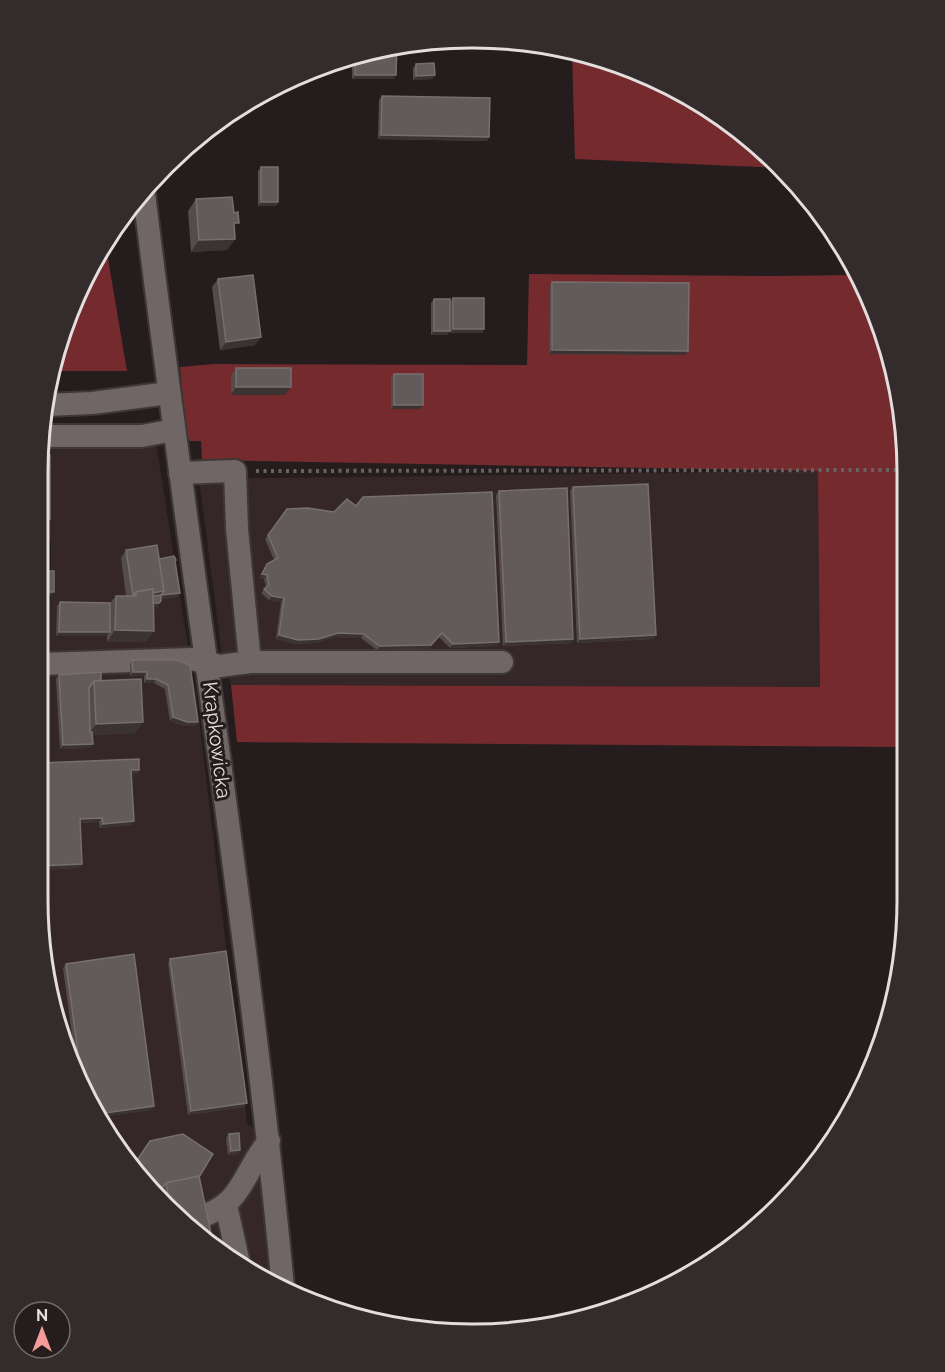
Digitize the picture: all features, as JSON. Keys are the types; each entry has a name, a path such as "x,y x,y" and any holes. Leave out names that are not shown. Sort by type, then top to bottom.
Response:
{"street":[{"name":"Krapkowicka","path":"145,203 269,1141 282,1279"},
{"path":"54,405 92,403 169,393"},
{"path":"50,436 142,436 174,430"},
{"path":"180,473 235,471 237,529 250,662"},
{"path":"48,663 192,659 220,666 250,662 502,662"},
{"path":"197,1218 213,1214 237,1194 259,1152 269,1141"},
{"path":"226,1205 236,1252"}],"path":[{"path":"235,471 897,470"}],"shaded area":[{"path":"572,60 635,80 685,105 731,136 768,167 575,159"},
{"path":"108,256 127,371 60,371 80,310"},
{"path":"529,274 848,275 865,310 883,363 896,445 897,747 237,742 231,685 820,687 818,471 202,460 201,441 187,441 180,367 214,364 527,365"},
{"path":"49,443 156,443 198,710 247,1123 269,1141 282,1279 260,1267 214,1236 172,1200 153,1179 105,1112 80,1062 62,1009 52,955 48,900 48,658 50,658 51,542 48,542"},
{"path":"819,471 820,687 231,685 221,648 199,479"}],"building":[{"path":"397,55 396,75 355,75 355,65"},
{"path":"434,63 435,75 416,76 416,64"},
{"path":"382,96 490,98 489,137 381,135"},
{"path":"261,167 278,167 278,202 261,202"},
{"path":"232,197 234,213 238,212 239,223 234,223 235,239 199,240 196,199"},
{"path":"253,275 261,337 226,342 218,279"},
{"path":"552,282 689,283 688,351 552,350"},
{"path":"453,298 484,298 484,329 453,329"},
{"path":"434,299 450,299 450,331 434,331"},
{"path":"236,368 291,368 291,387 236,387"},
{"path":"394,374 423,374 423,405 394,405"},
{"path":"49,455 50,455 50,519 48,519"},
{"path":"648,484 656,635 580,639 573,487"},
{"path":"567,488 573,639 506,642 499,491"},
{"path":"492,492 499,642 453,644 442,633 431,645 380,646 363,634 338,633 319,639 298,640 279,635 284,598 272,596 264,589 269,585 267,575 262,574 267,564 278,558 268,535 287,509 308,508 334,512 347,499 356,506 363,497"},
{"path":"157,545 164,591 153,593 153,589 136,592 133,596 126,550"},
{"path":"174,556 180,593 161,595 164,591 159,559"},
{"path":"48,571 54,571 54,592 48,592"},
{"path":"153,589 154,631 115,630 116,596 136,596 136,592"},
{"path":"161,595 159,603 153,603 153,596"},
{"path":"60,602 110,603 110,632 59,632"},
{"path":"132,660 176,660 190,665 198,722 187,722 173,717 168,685 156,679 147,679 147,672 133,672"},
{"path":"101,672 101,680 94,681 89,688 90,732 92,732 93,744 63,745 59,675"},
{"path":"141,679 143,722 96,724 94,681"},
{"path":"139,759 139,770 131,770 134,821 103,824 102,818 80,819 82,864 48,866 48,763"},
{"path":"226,951 247,1103 191,1111 170,959"},
{"path":"134,954 154,1106 105,1112 79,1058 66,964"},
{"path":"239,1133 240,1150 231,1151 229,1134"},
{"path":"183,1134 213,1154 199,1177 166,1183 162,1189 137,1160 150,1141"},
{"path":"199,1176 211,1234 169,1196 166,1183"}]}
